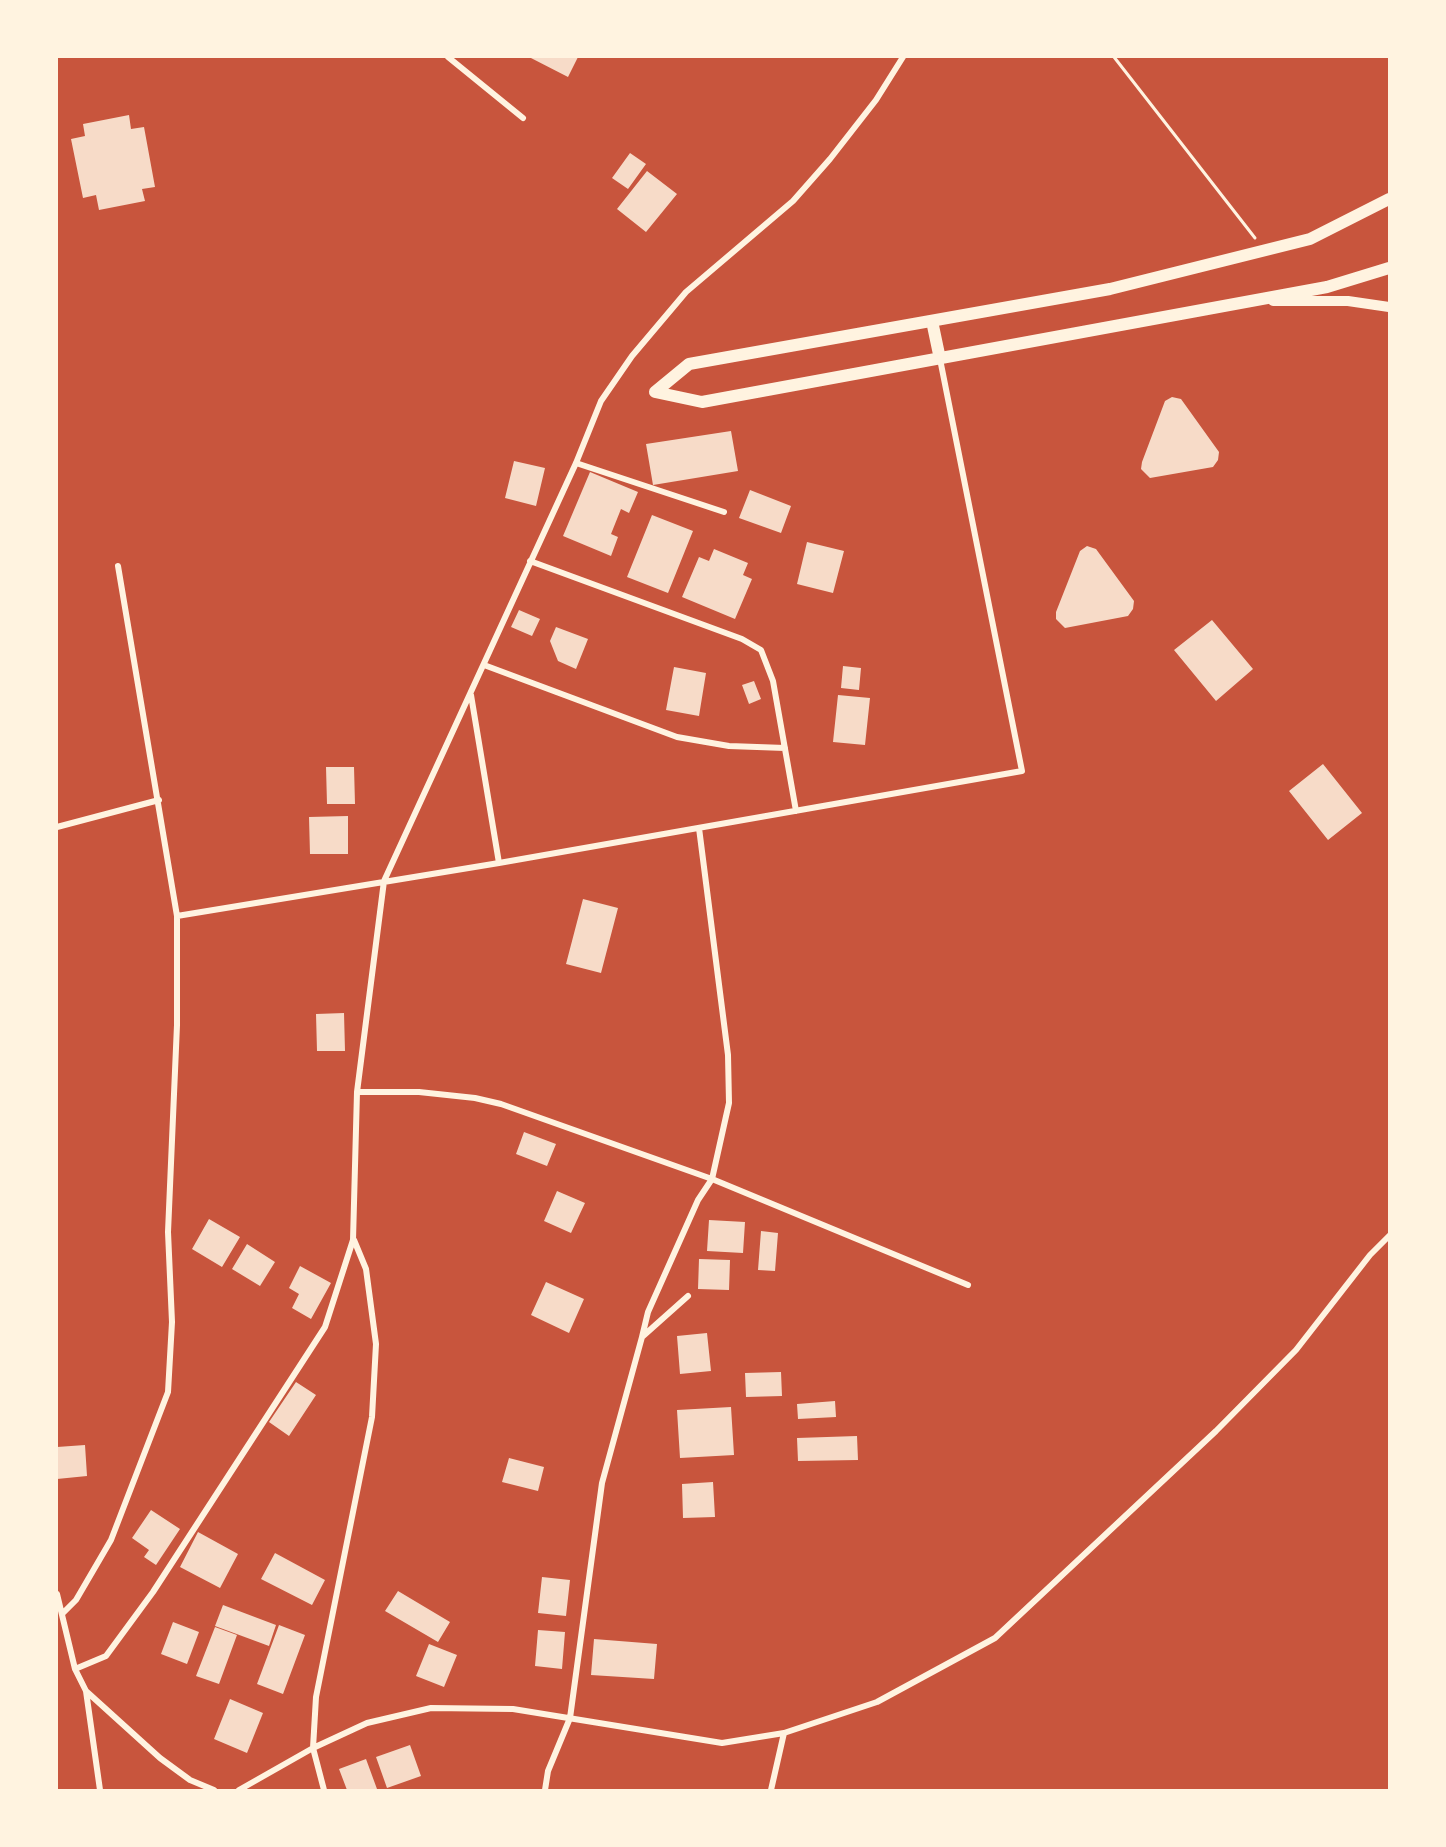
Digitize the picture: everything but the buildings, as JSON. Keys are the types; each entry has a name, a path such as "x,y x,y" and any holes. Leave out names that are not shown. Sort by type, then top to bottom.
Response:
{"main road":[{"path":"1389,199 1310,239 1110,289 689,364 656,392 702,402 1327,287 1389,268"},
{"path":"932,321 940,359"}],"street":[{"path":"448,57 523,117"},
{"path":"75,1669 106,1656 165,1573 325,1327 354,1239 357,1092 384,881 576,463 601,401 632,356 686,292 793,201 830,159 876,100 903,57"},
{"path":"1254,301 1348,301 1389,307"},
{"path":"177,916 499,863 1022,771 940,359"},
{"path":"576,463 724,512"},
{"path":"530,561 752,644 761,650 773,681 796,811"},
{"path":"62,1614 76,1600 111,1540 168,1392 172,1322 168,1232 177,1025 177,916 118,566"},
{"path":"484,665 677,738 729,746 785,748"},
{"path":"471,693 499,863"},
{"path":"57,827 159,800"},
{"path":"545,1790 548,1771 570,1718 602,1483 648,1312 698,1200 712,1179 724,1132 730,1077 699,828"},
{"path":"357,1092 419,1092 475,1098 501,1104 712,1179 968,1284"},
{"path":"239,1790 313,1748 367,1723 431,1708 513,1709 722,1743 784,1733 877,1702 995,1638 1216,1431 1296,1350 1370,1255 1389,1236"},
{"path":"324,1790 313,1748 316,1697 372,1417 376,1344 366,1269 354,1239"},
{"path":"642,1337 688,1296"},
{"path":"57,1594 75,1669 86,1691 100,1790"},
{"path":"86,1691 160,1758 190,1780 214,1790"},
{"path":"771,1790 784,1733"}],"path":[{"path":"1114,57 1264,251"}]}
